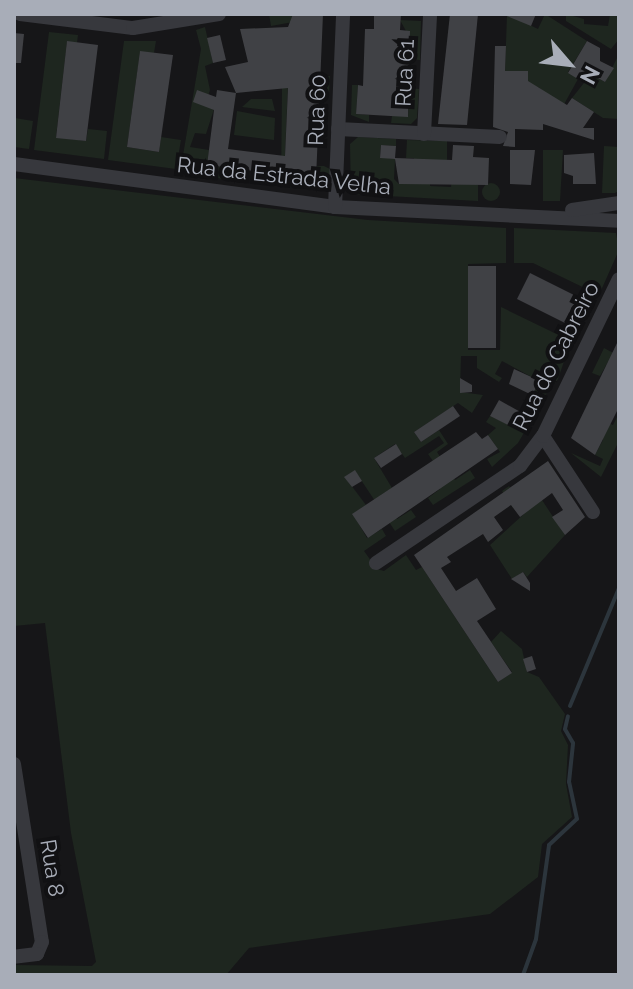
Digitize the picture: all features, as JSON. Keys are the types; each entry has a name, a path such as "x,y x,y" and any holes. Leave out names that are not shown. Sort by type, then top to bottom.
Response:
{"street":[{"path":"20,14 134,21 219,14"},
{"name":"Rua 60","path":"335,207 343,14"},
{"name":"Rua 61","path":"424,134 430,14"},
{"path":"338,129 500,137"},
{"name":"Rua da Estrada Velha","path":"14,164 335,207 549,214 619,221"},
{"name":"Rua da Estrada Velha","path":"549,214 619,203"},
{"name":"Rua do Cabreiro","path":"376,563 505,478 543,436 619,279"},
{"path":"543,436 593,512"},
{"name":"Rua 8","path":"14,764 21,853 42,942 37,954 14,957"}],"shaded area":[{"path":"269,14 293,14 293,22 271,26"},
{"path":"507,14 538,29 545,14 587,41 568,72 578,79 562,108 538,87 527,112 528,72 505,71"},
{"path":"566,14 584,19 584,24 608,26 610,14 619,14 619,39 611,49 566,21"},
{"path":"400,20 421,21 420,60 398,58 406,31"},
{"path":"205,27 213,63 205,66 210,90 205,105 215,106 206,134 195,133 190,147 209,150 207,165 227,168 225,179 180,173 201,49 196,30"},
{"path":"49,32 78,35 77,43 67,42 56,137 86,141 88,129 107,131 104,159 34,150"},
{"path":"124,41 156,41 154,53 140,52 127,147 159,152 161,137 181,140 176,169 108,160"},
{"path":"619,54 619,119 603,118 572,98 591,74 605,82"},
{"path":"300,75 330,76 329,94 319,99 320,87 288,85 284,177 316,179 317,166 324,166 332,170 326,191 281,186 282,88"},
{"path":"352,85 358,85 356,114 369,115 369,122 351,115"},
{"path":"410,88 419,89 417,118 411,124 391,123 392,116 408,116"},
{"path":"251,99 272,99 275,111 242,107"},
{"path":"237,111 275,118 274,140 234,135"},
{"path":"15,118 33,121 29,149 14,147"},
{"path":"358,137 396,139 396,146 381,145 380,157 395,159 394,179 399,184 414,183 414,158 406,158 407,140 447,141 447,160 431,160 430,186 451,187 452,172 478,185 478,201 351,194 350,144"},
{"path":"604,146 619,147 619,191 615,193 602,193"},
{"path":"543,150 563,150 560,201 543,201"},
{"path":"14,178 368,220 506,228 506,263 468,264 468,350 500,350 501,307 571,341 558,379 543,398 533,393 539,381 502,361 495,374 502,378 499,382 477,368 477,356 461,356 460,392 483,395 472,413 458,403 414,432 421,442 439,430 448,444 437,452 455,480 470,470 475,478 433,505 428,498 440,489 425,466 433,461 428,454 444,443 439,436 405,458 395,444 374,458 392,488 381,495 397,519 411,510 416,517 395,531 355,471 345,477 366,505 353,514 367,538 382,529 386,536 364,551 377,569 384,571 406,555 416,570 422,567 498,682 512,672 491,642 501,631 522,649 527,672 539,677 565,714 561,731 568,745 566,784 572,817 542,844 538,877 490,914 249,948 226,975 14,975 14,965 92,966 96,962 71,833 45,623 14,626"},
{"path":"491,183 500,192 491,201 482,192"},
{"path":"514,228 616,233 619,250 599,295 533,263 514,263"},
{"path":"604,348 619,356 619,367 608,362 600,376 592,373"},
{"path":"619,413 619,441 601,477 571,453 600,466 603,459 595,455 603,440 599,419 613,425"},
{"path":"524,414 532,419 518,443 492,467 487,459 500,452 488,435 496,428 486,422 490,416 516,428"},
{"path":"509,486 517,497 542,500 565,535 527,577 523,572 512,579 490,545 525,513 519,504 513,508 502,491"}],"building":[{"path":"293,14 323,14 316,179 207,165 214,110 193,102 197,90 216,97 217,90 236,93 225,67 248,62 240,29 288,27","holes":["288,88 285,156 228,149 236,93"]},
{"path":"374,14 401,14 400,30 410,31 408,117 356,114 358,85 363,86 365,29 374,29"},
{"path":"450,14 478,14 467,125 438,124"},
{"path":"502,14 536,14 531,26"},
{"path":"14,33 24,34 21,63 14,63"},
{"path":"220,35 226,60 213,63 207,38"},
{"path":"67,41 98,45 86,141 56,138"},
{"path":"587,41 600,48 600,61 614,68 605,82 587,72 581,81 568,73"},
{"path":"495,46 506,46 505,71 528,71 528,81 567,105 572,98 594,112 583,128 594,128 594,140 543,124 543,130 515,129 515,147 503,146 508,132 493,127"},
{"path":"140,51 173,55 159,152 127,147"},
{"path":"381,145 396,146 395,158 452,160 453,145 474,146 473,157 489,158 488,185 399,184 395,159 380,158"},
{"path":"510,150 535,150 531,185 510,184"},
{"path":"594,153 596,184 573,184 573,176 564,173 564,155"},
{"path":"468,266 496,266 496,348 468,348"},
{"path":"530,273 584,300 571,326 517,299"},
{"path":"619,339 619,407 595,455 571,438"},
{"path":"514,369 540,381 532,395 509,384"},
{"path":"460,378 472,385 472,392 460,393"},
{"path":"499,400 524,414 516,429 490,416"},
{"path":"453,406 460,416 421,442 414,432"},
{"path":"476,432 482,439 488,435 498,449 368,538 352,514"},
{"path":"396,444 402,454 381,468 374,458"},
{"path":"548,461 585,517 565,535 552,517 563,510 552,493 520,517 511,505 494,517 503,530 488,542 483,534 447,557 451,562 441,568 456,591 477,578 496,609 477,621 512,673 498,682 414,555"},
{"path":"355,470 362,481 352,487 344,477"},
{"path":"523,572 530,583 530,591 511,579"},
{"path":"532,656 536,669 527,672 523,659"}],"waterway":[{"path":"570,706 619,588"},
{"path":"523,975 536,939 549,845 577,819 569,782 573,743 565,729 568,716"}]}
